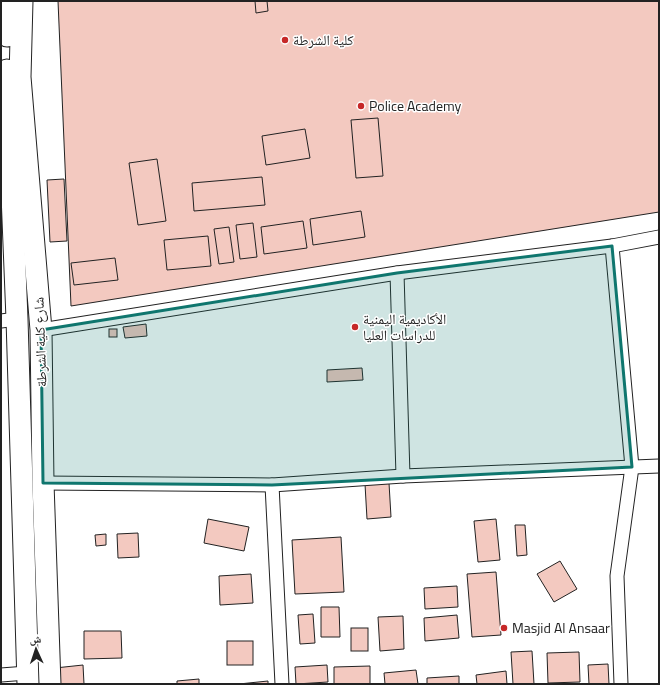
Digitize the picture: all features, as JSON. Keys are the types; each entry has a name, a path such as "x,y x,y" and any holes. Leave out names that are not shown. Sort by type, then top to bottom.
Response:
{"main road":[{"name":"شارع كلية الشرطة","path":"7,1 4,77 9,320 27,678"},
{"name":"شارع كلية الشرطة","path":"22,1 20,77 42,330 43,483 50,684"}],"street":[{"path":"42,330 397,273 612,246 659,237"},
{"path":"612,246 632,467 617,576 621,684"},
{"path":"397,273 403,476"},
{"path":"43,483 272,485 403,476 659,466"},
{"path":"272,485 282,684"},
{"path":"1,676 27,678"}],"highlighted area":[{"path":"612,246 632,467 272,485 43,483 41,330 397,273"}],"building":[{"name":"Police Academy","path":"58,1 659,1 659,212 71,306"},
{"path":"255,1 267,1 268,11 256,13"},
{"path":"378,118 383,176 356,178 351,120"},
{"path":"305,129 310,158 266,165 262,136"},
{"path":"157,159 166,221 138,225 129,163"},
{"path":"262,177 265,205 194,211 192,183"},
{"path":"64,179 67,241 50,242 47,180"},
{"path":"361,211 365,237 313,245 310,219"},
{"path":"303,221 307,248 264,254 261,227"},
{"path":"253,223 257,257 240,259 236,225"},
{"path":"229,227 234,262 219,264 214,229"},
{"path":"208,236 211,266 167,270 164,240"},
{"path":"115,258 118,280 74,285 71,263"},
{"path":"146,324 147,336 125,338 123,327"},
{"path":"109,329 117,329 117,337 109,337"},
{"path":"362,368 363,380 327,382 327,370"},
{"path":"389,483 391,517 367,519 365,484"},
{"path":"208,519 249,527 244,551 204,543"},
{"path":"496,519 500,560 478,562 474,521"},
{"path":"515,525 525,525 527,555 517,556"},
{"path":"138,533 139,557 118,558 117,534"},
{"path":"106,534 106,545 96,546 95,535"},
{"path":"341,537 344,592 295,594 292,540"},
{"path":"560,561 577,589 554,602 537,574"},
{"path":"496,572 501,635 472,637 467,574"},
{"path":"251,574 253,603 220,605 219,576"},
{"path":"457,586 458,607 425,609 424,588"},
{"path":"321,607 339,607 340,637 321,637"},
{"path":"313,614 315,643 300,644 298,615"},
{"path":"457,615 459,638 425,641 424,618"},
{"path":"403,616 404,649 380,651 378,617"},
{"path":"351,628 368,628 368,651 351,651"},
{"path":"84,631 121,631 122,658 84,659"},
{"path":"227,641 253,641 253,665 227,665"},
{"path":"532,651 534,684 513,684 511,652"},
{"path":"579,652 580,682 548,683 547,653"},
{"path":"608,664 609,684 589,684 588,665"},
{"path":"83,665 84,684 57,684 55,668"},
{"path":"327,665 328,682 296,684 295,667"},
{"path":"370,666 370,684 334,684 334,667"},
{"path":"416,670 418,684 385,684 384,673"},
{"path":"506,671 507,684 477,684 476,675"},
{"path":"459,676 459,684 427,684 427,678"},
{"path":"199,679 199,684 177,684 177,681"},
{"path":"268,681 268,684 239,684"}],"place":[{"name":"كلية الشرطة","path":"285,40"},
{"name":"Police Academy","path":"361,106"},
{"name":"الأكاديمية اليمنية للدراسات العليا","path":"355,327"},
{"name":"Masjid Al Ansaar","path":"504,628"}]}
